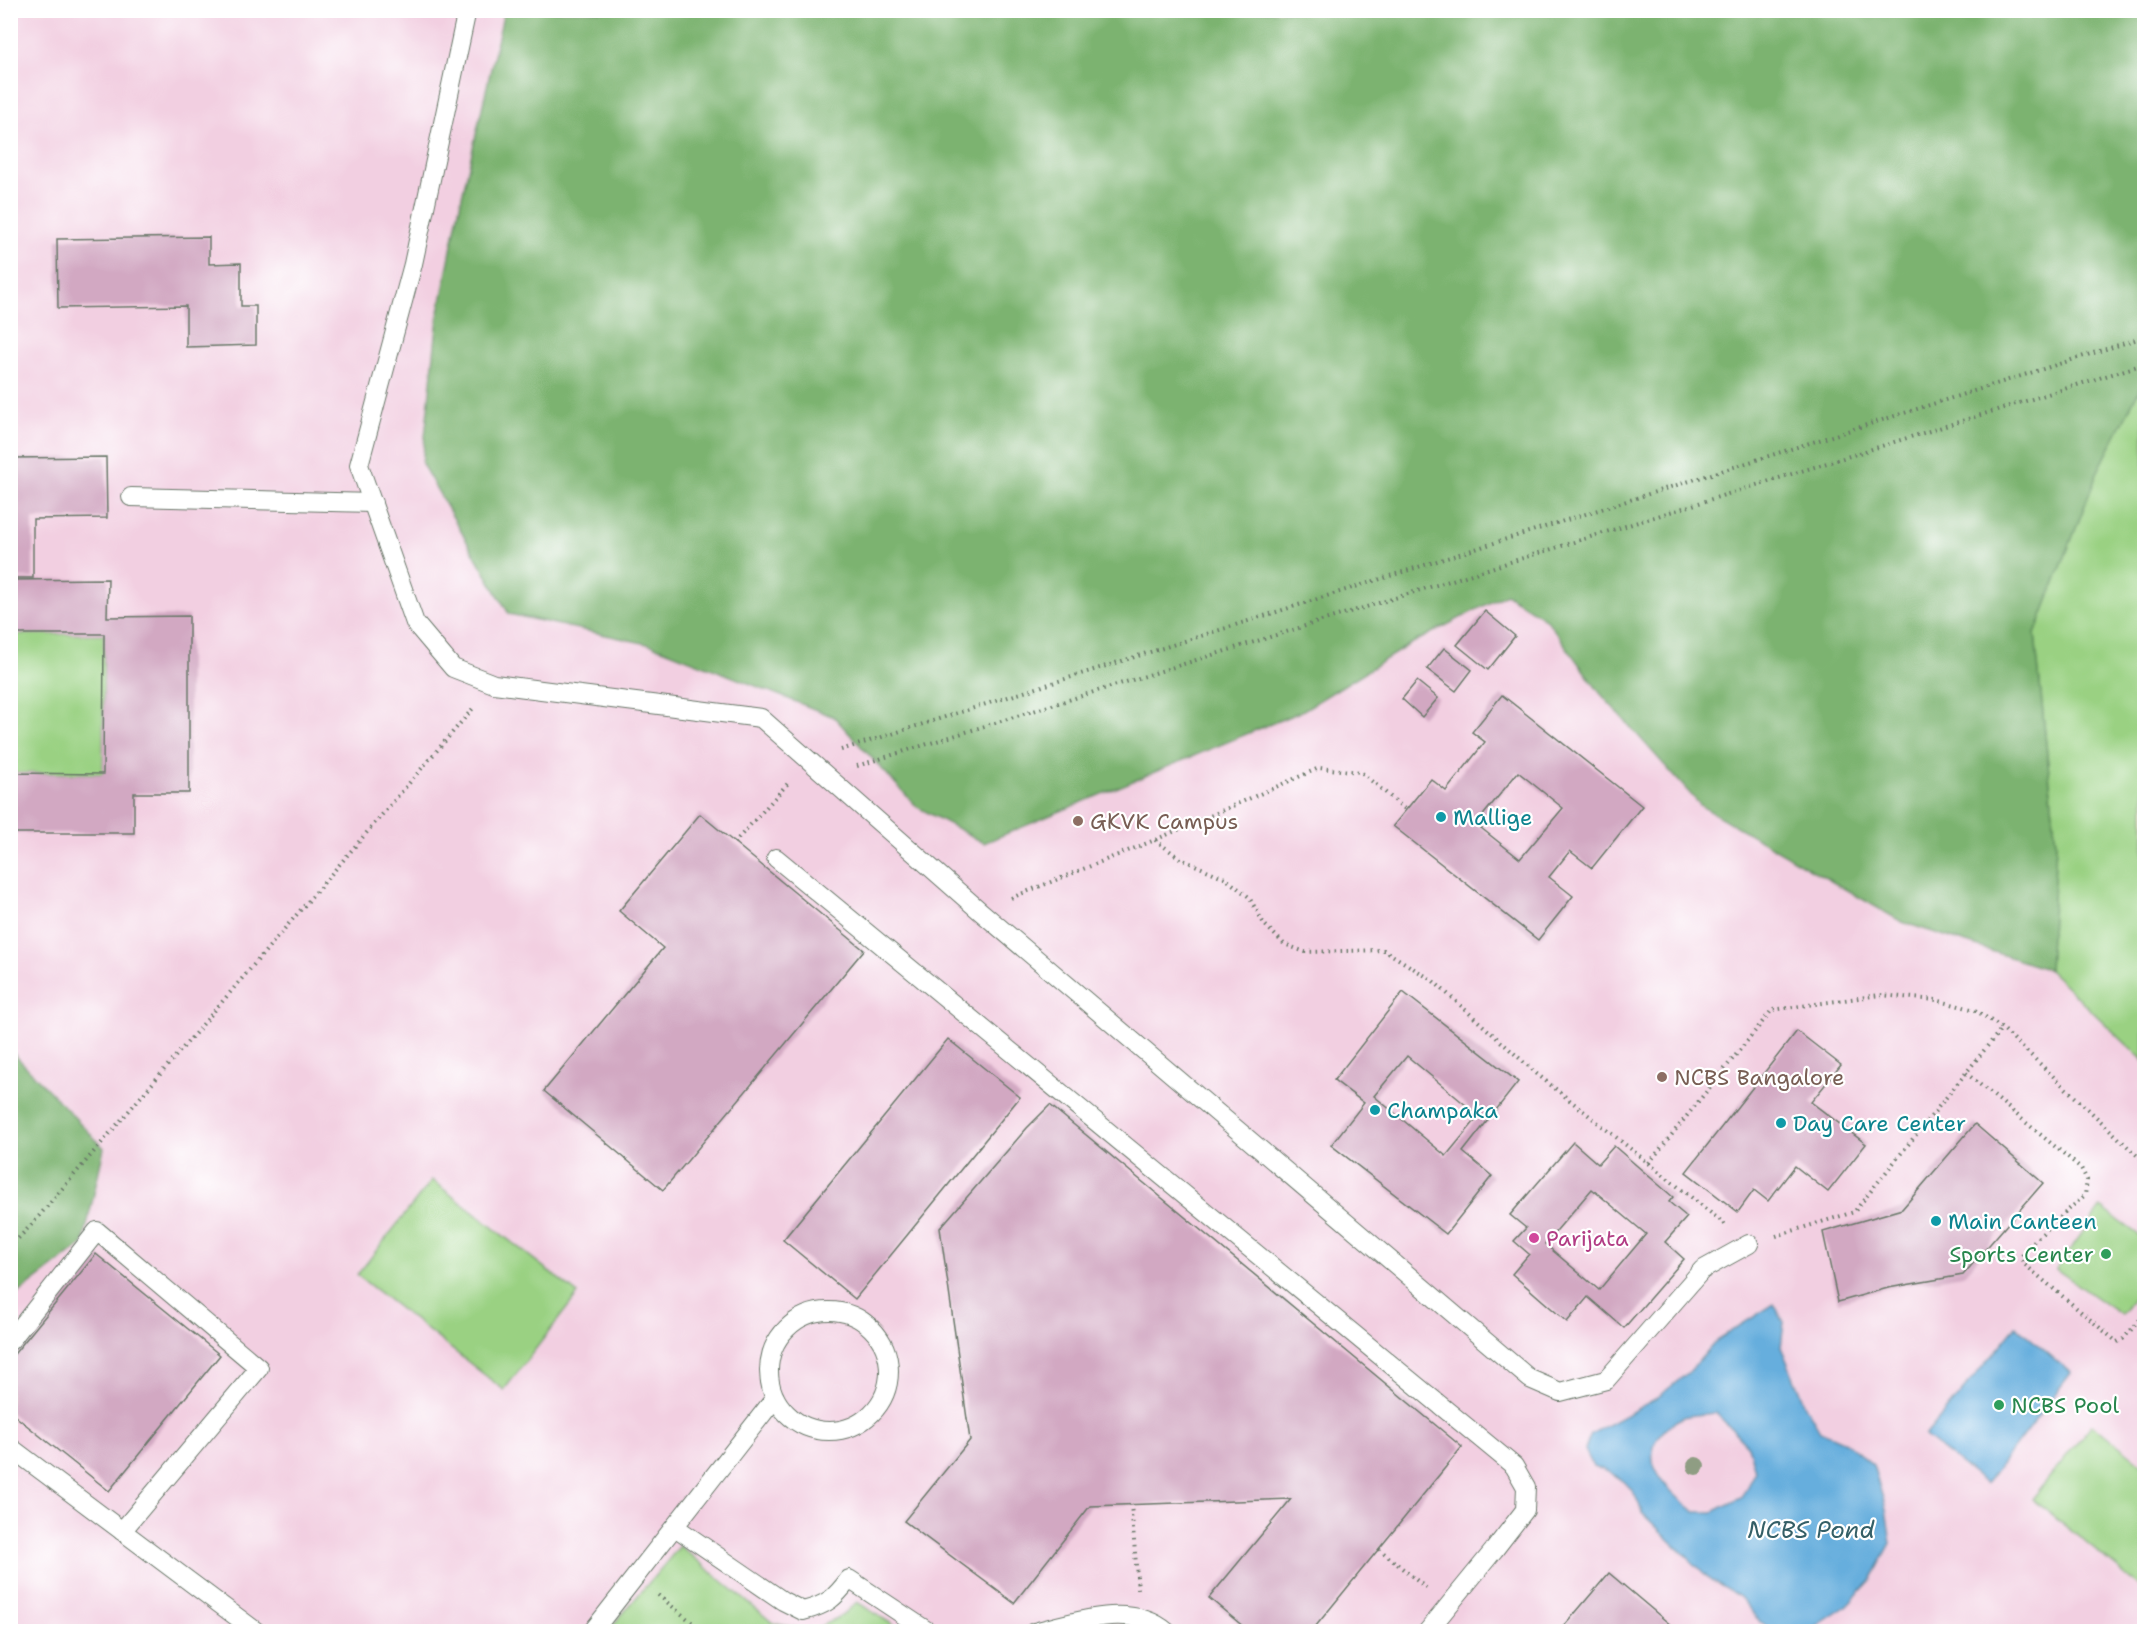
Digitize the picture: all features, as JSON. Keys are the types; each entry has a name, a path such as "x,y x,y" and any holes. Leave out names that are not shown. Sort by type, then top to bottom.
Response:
{"lane":[{"path":"467,10 413,264 359,465 415,622 453,668 494,684 761,718 980,911 1530,1379 1560,1392 1606,1380 1702,1270 1749,1244"},
{"path":"131,497 373,503"},
{"path":"776,858 1514,1466 1526,1487 1525,1510 1427,1632"},
{"path":"10,1341 97,1231 259,1368 122,1531"},
{"path":"828,1310 846,1313 863,1320 876,1333 885,1348 890,1368 887,1388 879,1406 865,1420 846,1429 826,1432 807,1427 791,1418 775,1398 769,1369 772,1351 781,1334 794,1322 810,1314 828,1310"},
{"path":"592,1632 775,1398"},
{"path":"10,1447 257,1632"},
{"path":"675,1527 783,1601 803,1611 821,1606 837,1595 849,1579 929,1632"},
{"path":"1034,1632 1121,1614 1159,1625 1167,1632"}],"path":[{"path":"734,843 809,760 2145,337"},
{"path":"854,767 2145,364"},
{"path":"10,1246 40,1215 494,684"},
{"path":"980,911 1155,840 1319,768 1361,772 1406,810"},
{"path":"1155,840 1182,859 1225,878 1249,897 1264,924 1284,944 1305,952 1384,950 1432,980 1537,1074 1749,1244 1854,1212 2002,1028"},
{"path":"1649,1163 1772,1010 1880,995 1936,1000 1975,1010 2002,1028 2145,1162"},
{"path":"1966,1073 2080,1168 2087,1180 2085,1195 2024,1250 2022,1257 2024,1264 2117,1342 2123,1339 2145,1315"},
{"path":"1131,1504 1141,1620"},
{"path":"1380,1549 1447,1607"},
{"path":"635,1577 704,1632"}],"shaded area":[{"name":"GKVK Campus","path":"11,11 2144,11 2144,1631 11,1632"}],"green space":[{"path":"504,11 2144,11 2144,380 2098,471 2035,634 2056,844 2049,970 1902,922 1701,806 1600,693 1547,620 1506,594 1407,646 1302,711 984,843 917,807 834,717 652,645 509,614 422,464 438,317 458,214"},
{"path":"2144,380 2144,1061 2049,970 2056,844 2035,634 2098,471"},
{"path":"11,634 104,634 103,774 11,773"},
{"path":"11,1051 104,1148 83,1244 11,1299"},
{"path":"432,1180 578,1294 504,1390 357,1275"},
{"name":"Sports Center","path":"2101,1207 2144,1239 2144,1285 2121,1315 2056,1269"},
{"path":"2092,1424 2144,1466 2144,1590 2032,1499"},
{"path":"680,1546 773,1623 811,1631 608,1631"},
{"path":"857,1602 903,1631 811,1631 843,1615"}],"water":[{"name":"NCBS Pond","path":"1774,1304 1784,1322 1781,1347 1805,1405 1820,1431 1845,1442 1873,1465 1886,1509 1891,1543 1871,1580 1845,1607 1809,1631 1773,1631 1760,1622 1740,1597 1711,1580 1642,1513 1635,1495 1625,1482 1593,1466 1585,1450 1591,1434 1657,1398 1690,1371 1717,1340","holes":["1716,1413 1748,1446 1755,1471 1741,1498 1713,1512 1695,1512 1684,1503 1663,1481 1653,1460 1655,1444 1664,1431 1670,1425 1692,1415"]},
{"name":"NCBS Pool","path":"2016,1326 2071,1373 1986,1484 1925,1436"}],"building":[{"path":"209,237 209,264 241,263 241,306 256,306 256,345 186,347 186,306 58,308 57,239"},
{"path":"106,457 107,518 33,519 33,578 10,578 10,458"},
{"path":"108,579 107,617 189,616 189,793 134,793 134,833 10,833 10,773 103,774 104,634 10,634 10,580"},
{"path":"1485,611 1515,636 1488,670 1457,645"},
{"path":"1444,648 1472,670 1456,691 1427,669"},
{"path":"1417,681 1438,698 1422,717 1402,699"},
{"name":"Mallige","path":"1502,695 1642,806 1592,868 1570,851 1549,877 1573,896 1538,940 1393,826 1431,779 1446,791 1485,742 1472,732","holes":["1518,772 1563,808 1520,859 1476,824"]},
{"path":"700,814 864,950 663,1190 544,1091 663,948 619,911"},
{"name":"Champaka","path":"1403,992 1518,1082 1463,1152 1492,1176 1446,1234 1331,1145 1364,1103 1334,1080","holes":["1407,1056 1479,1116 1446,1156 1374,1096"]},
{"name":"Day Care Center","path":"1797,1031 1841,1065 1811,1102 1866,1144 1828,1192 1795,1166 1768,1201 1754,1190 1738,1212 1686,1172"},
{"path":"948,1039 1020,1097 855,1299 783,1240"},
{"path":"1050,1105 1462,1447 1311,1632 1250,1632 1209,1598 1291,1499 1090,1506 1014,1603 904,1521 970,1440 940,1228 1027,1128"},
{"name":"Main Canteen","path":"1975,1124 2043,1183 1963,1275 1888,1288 1838,1302 1823,1232 1902,1209"},
{"name":"Parijata","path":"1573,1142 1598,1164 1614,1146 1673,1197 1669,1202 1687,1217 1665,1242 1684,1259 1624,1328 1588,1297 1567,1322 1512,1274 1529,1254 1514,1241 1526,1228 1510,1215","holes":["1592,1189 1646,1234 1599,1290 1545,1244"]},
{"path":"96,1254 220,1355 109,1491 10,1412 10,1359"},
{"path":"1609,1573 1679,1632 1559,1632"}],"place":[{"name":"Mallige","path":"1441,817"},
{"name":"GKVK Campus","path":"1078,821"},
{"name":"NCBS Bangalore","path":"1662,1077"},
{"name":"Champaka","path":"1375,1110"},
{"name":"Day Care Center","path":"1781,1123"},
{"name":"Main Canteen","path":"1936,1221"},
{"name":"Parijata","path":"1534,1238"},
{"name":"Sports Center","path":"2106,1254"},
{"name":"NCBS Pool","path":"1999,1405"}]}
